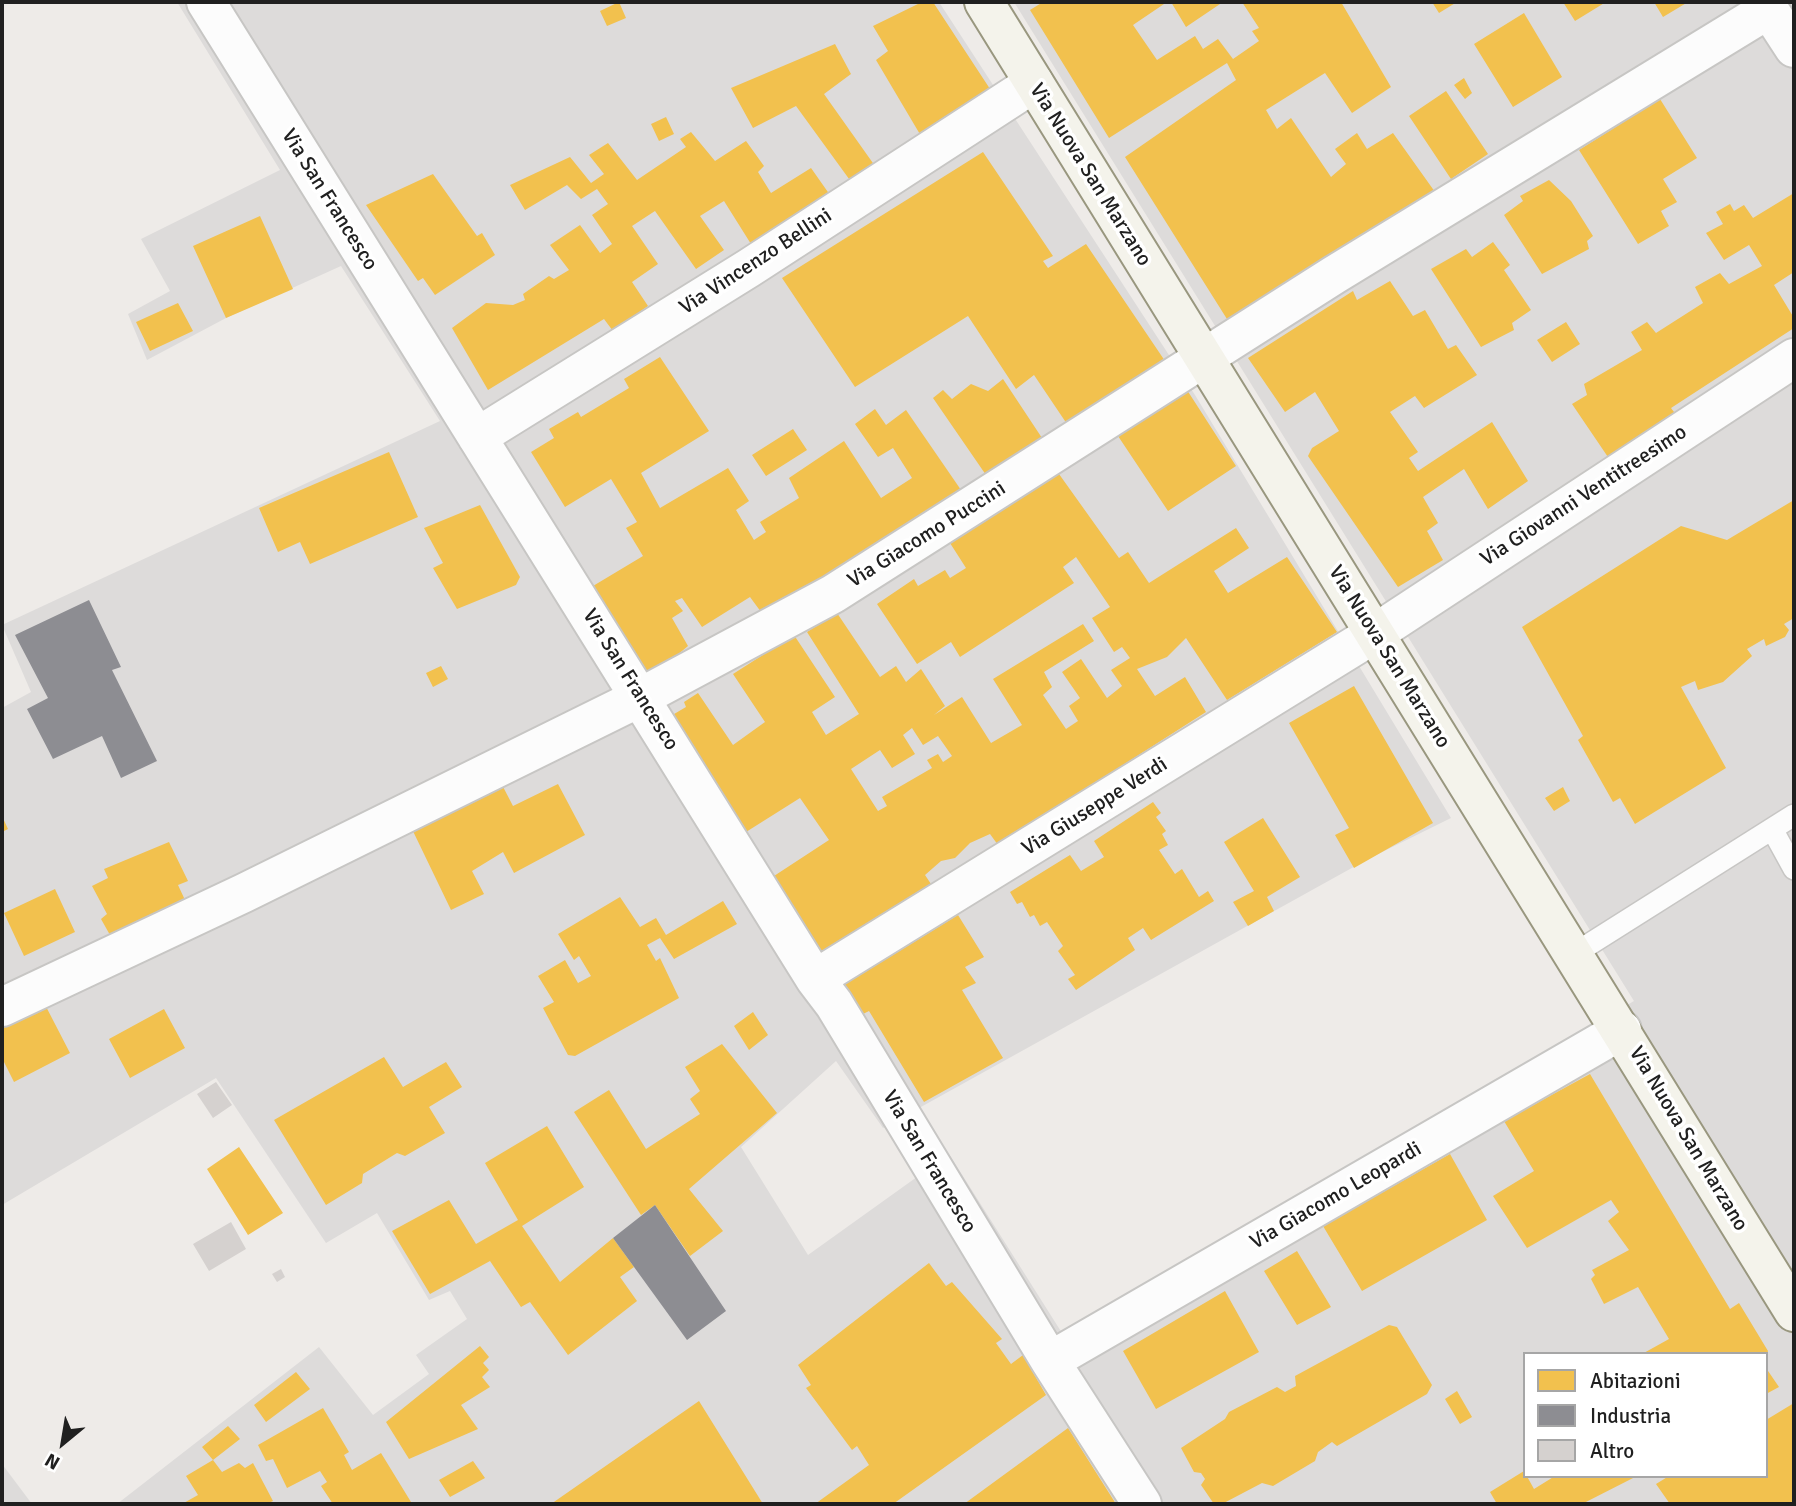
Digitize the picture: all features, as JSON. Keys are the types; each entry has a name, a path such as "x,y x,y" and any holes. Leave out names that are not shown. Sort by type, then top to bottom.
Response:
{"main road":[{"name":"Via Nuova San Marzano","path":"984,2 1794,1312"}],"street":[{"name":"Via San Francesco","path":"206,2 815,979 834,1004 1050,1361 1142,1504"},
{"path":"1766,6 1794,48"},
{"name":"Via Giacomo Puccini","path":"2,1007 244,893 641,697 833,594 1205,360 1334,275 1766,6"},
{"name":"Via Vincenzo Bellini","path":"477,437 749,268 1034,83"},
{"name":"Via Giovanni Ventitreesimo","path":"1374,634 1794,358"},
{"name":"Via Giuseppe Verdi","path":"815,979 1374,634"},
{"name":"Via Giacomo Leopardi","path":"1050,1361 1622,1030"}],"lane":[{"path":"1574,954 1794,816"},
{"path":"1772,829 1794,869"}],"shaded area":[{"path":"177,2 939,2 1195,395 1451,818 1368,859 883,1128 836,1061 741,1147 808,1255 949,1154 1062,1333 1634,1001 1014,2 1794,2 1794,1504 117,1504 319,1347 373,1415 429,1374 416,1355 467,1319 450,1291 429,1300 377,1213 326,1243 216,1078 2,1205 2,708 31,692 2,625 440,421 341,266 226,318 147,360 128,314 170,291 141,239 280,170"},
{"path":"2,1464 32,1504 2,1504"}],"building: Abitazioni":[{"path":"619,2 626,18 607,26 600,11"},
{"path":"922,2 933,2 992,92 921,136 876,60 888,51 873,26"},
{"path":"1043,2 1163,2 1164,4 1133,25 1157,60 1195,36 1203,49 1218,39 1233,59 1259,41 1252,31 1259,28 1242,2 1341,2 1391,87 1352,113 1325,73 1266,110 1277,129 1291,118 1331,177 1346,164 1335,149 1357,133 1367,149 1393,133 1435,192 1232,327 1125,157 1236,80 1227,63 1109,138 1030,10"},
{"path":"1171,2 1223,2 1186,27"},
{"path":"1432,2 1457,2 1439,13"},
{"path":"1563,2 1606,2 1575,21"},
{"path":"1654,2 1688,2 1663,17"},
{"path":"1524,13 1562,77 1513,107 1474,44"},
{"path":"835,44 851,74 824,94 875,166 852,183 796,106 753,128 731,88"},
{"path":"1464,78 1472,93 1465,99 1454,85"},
{"path":"1446,91 1488,154 1451,179 1409,116"},
{"path":"1660,99 1697,158 1663,179 1677,202 1661,211 1669,226 1638,244 1579,150"},
{"path":"666,117 674,134 659,141 651,124"},
{"path":"691,132 715,161 746,141 764,166 758,172 771,193 811,168 830,195 751,244 724,201 700,216 724,250 696,269 655,211 632,226 658,264 632,282 648,306 613,331 604,319 488,390 452,328 486,303 513,305 525,300 523,294 549,276 554,279 569,270 550,245 580,225 600,253 612,244 592,215 608,204 597,189 581,199 567,185 525,210 510,185 570,157 591,183 604,174 589,155 608,143 637,180 686,147 680,139"},
{"path":"983,152 1053,256 1043,261 1048,268 1086,244 1165,361 1067,424 1034,375 1016,389 968,316 855,387 782,278"},
{"path":"433,174 477,236 482,233 495,255 435,295 423,278 418,281 366,205"},
{"path":"1549,180 1571,201 1593,236 1587,241 1589,249 1542,274 1504,215 1523,201 1520,196"},
{"path":"1794,193 1794,272 1774,285 1794,318 1794,328 1671,408 1680,420 1612,463 1572,404 1587,395 1584,384 1642,350 1631,332 1647,322 1656,333 1703,303 1695,287 1720,273 1729,284 1762,266 1749,245 1724,260 1706,233 1723,224 1716,212 1730,204 1734,211 1744,205 1753,218"},
{"path":"260,216 293,289 226,318 193,246"},
{"path":"1493,242 1510,265 1504,270 1531,310 1512,323 1514,330 1481,347 1431,269 1466,249 1472,257"},
{"path":"1390,281 1413,316 1425,310 1448,349 1456,345 1477,375 1424,408 1415,396 1390,412 1418,452 1409,458 1418,471 1492,422 1528,481 1488,509 1464,469 1423,497 1438,523 1427,531 1443,560 1398,587 1308,456 1312,448 1339,431 1315,392 1285,412 1248,358 1353,291 1357,300"},
{"path":"178,303 193,331 150,351 136,322"},
{"path":"1566,322 1580,344 1552,362 1537,340"},
{"path":"660,357 709,431 641,473 660,508 728,468 749,501 736,510 754,540 766,532 760,522 799,498 789,478 844,441 881,498 912,478 893,448 878,457 855,424 875,409 886,425 906,410 961,490 764,616 750,597 702,627 682,598 675,601 683,611 672,618 688,646 676,656 682,668 648,679 593,586 643,556 626,528 637,522 611,479 565,507 531,452 554,438 549,429 578,412 581,417 629,388 624,379"},
{"path":"1003,379 1042,438 986,475 933,398 943,390 952,399 971,384 988,391"},
{"path":"1187,390 1236,466 1168,511 1118,436"},
{"path":"793,429 807,450 766,476 752,455"},
{"path":"389,452 418,517 310,564 300,542 278,552 259,508"},
{"path":"1059,474 1119,558 1128,552 1149,583 1236,528 1249,548 1214,571 1228,593 1287,557 1337,632 1227,700 1186,638 1167,657 1137,669 1155,696 1185,677 1206,712 998,845 990,834 970,843 955,858 941,861 925,875 933,887 824,955 774,876 829,840 800,798 746,832 669,717 686,707 684,702 698,693 733,745 765,722 733,674 794,635 835,697 812,712 826,735 859,714 807,632 837,613 880,677 896,666 906,682 921,669 945,706 934,715 962,697 991,743 1022,725 993,679 1083,624 1094,641 1044,672 1052,687 1043,695 1066,729 1078,721 1069,706 1080,698 1062,672 1081,659 1107,698 1122,686 1111,670 1130,658 1122,647 1114,652 1092,618 1110,607 1076,557 1063,567 1074,583 960,657 951,642 917,664 877,604 914,579 918,586 945,570 950,578 966,568 950,543","holes":["912,728 923,745 938,736 952,756 943,762 938,754 927,760 932,768 882,797 887,806 878,811 851,769 880,750 892,768 915,754 903,735"]},
{"path":"1794,500 1794,618 1784,624 1789,630 1785,637 1766,646 1764,639 1747,649 1752,656 1723,682 1698,690 1695,681 1681,687 1726,768 1635,824 1620,798 1613,802 1578,740 1583,736 1522,627 1681,526 1727,540"},
{"path":"480,505 520,577 516,585 457,609 433,568 443,563 424,528"},
{"path":"441,666 448,679 433,687 426,673"},
{"path":"1354,686 1433,823 1354,868 1335,835 1349,828 1289,723"},
{"path":"500,781 513,806 558,784 585,835 514,873 503,852 472,871 484,894 451,910 411,827"},
{"path":"1563,787 1570,801 1554,811 1545,798"},
{"path":"1153,802 1161,813 1156,817 1166,831 1162,834 1168,845 1159,850 1175,874 1182,869 1199,897 1208,891 1214,901 1151,940 1143,928 1128,938 1135,950 1076,990 1068,979 1075,975 1058,951 1063,946 1047,922 1040,926 1034,915 1030,917 1022,902 1017,904 1010,892 1070,855 1081,871 1104,857 1094,841"},
{"path":"2,816 8,829 2,832"},
{"path":"1263,818 1300,877 1267,897 1274,911 1248,926 1233,902 1254,891 1224,842"},
{"path":"169,842 188,881 178,885 185,900 110,935 101,919 107,914 92,886 108,878 104,869"},
{"path":"55,889 75,932 24,956 4,913"},
{"path":"620,897 640,927 656,918 666,935 723,901 737,924 674,959 660,938 647,945 656,961 660,958 679,998 575,1056 568,1055 543,1008 554,1002 538,976 565,960 578,983 591,976 579,956 574,960 558,934"},
{"path":"958,915 984,957 965,967 976,983 962,990 1003,1058 924,1102 869,1011 859,1016 837,989"},
{"path":"40,995 70,1053 14,1082 2,1058 2,1014"},
{"path":"164,1009 185,1048 130,1078 109,1039"},
{"path":"753,1012 768,1035 749,1050 734,1026"},
{"path":"722,1044 777,1113 689,1189 723,1231 690,1256 655,1205 641,1215 574,1112 609,1090 646,1149 700,1114 690,1099 700,1091 685,1067"},
{"path":"384,1057 403,1087 446,1062 462,1087 429,1107 445,1133 405,1156 397,1153 363,1174 362,1183 326,1205 274,1120"},
{"path":"1590,1074 1730,1309 1739,1303 1768,1352 1646,1352 1669,1339 1638,1287 1604,1304 1591,1279 1595,1275 1592,1270 1629,1250 1608,1221 1619,1212 1611,1200 1527,1248 1493,1196 1534,1171 1504,1121"},
{"path":"547,1126 584,1187 522,1226 560,1282 613,1238 634,1267 620,1277 637,1301 568,1355 530,1302 521,1307 490,1261 430,1294 392,1231 449,1200 476,1244 518,1220 485,1163"},
{"path":"239,1147 283,1213 248,1235 207,1169"},
{"path":"1450,1154 1487,1220 1362,1291 1323,1226"},
{"path":"1297,1251 1331,1307 1297,1325 1264,1271"},
{"path":"929,1263 946,1286 952,1282 1002,1339 996,1343 1011,1364 1023,1355 1046,1395 893,1504 815,1504 869,1465 857,1446 852,1450 806,1388 811,1385 798,1365"},
{"path":"1225,1291 1259,1352 1156,1409 1123,1351"},
{"path":"1389,1325 1397,1327 1432,1385 1427,1394 1337,1446 1332,1442 1318,1452 1315,1461 1273,1486 1262,1483 1222,1504 1214,1504 1201,1485 1205,1479 1201,1473 1194,1472 1181,1448 1225,1419 1229,1412 1277,1387 1285,1392 1296,1386 1295,1376"},
{"path":"480,1346 489,1357 483,1363 489,1370 482,1377 490,1387 461,1405 478,1429 409,1459 386,1422"},
{"path":"1768,1371 1779,1387 1768,1393"},
{"path":"296,1372 310,1389 266,1422 254,1405"},
{"path":"1457,1391 1472,1417 1460,1424 1445,1399"},
{"path":"699,1401 763,1504 551,1504"},
{"path":"1794,1403 1794,1504 1670,1504 1656,1484 1666,1478 1768,1478 1768,1419"},
{"path":"323,1408 349,1452 344,1455 352,1470 381,1453 411,1502 333,1504 321,1486 327,1482 320,1471 287,1488 273,1459 266,1461 258,1445"},
{"path":"228,1426 240,1439 213,1460 202,1447"},
{"path":"1068,1428 1116,1504 964,1504"},
{"path":"213,1460 222,1472 239,1463 245,1468 253,1463 273,1501 266,1504 182,1504 198,1495 186,1476"},
{"path":"473,1461 485,1478 450,1497 439,1480"},
{"path":"1523,1472 1523,1478 1528,1478 1534,1489 1552,1478 1633,1478 1582,1504 1497,1504 1490,1492"}],"building: Industria":[{"path":"89,600 121,667 112,670 157,761 121,778 102,736 53,759 27,709 48,698 15,635"},
{"path":"655,1205 726,1311 687,1340 613,1238"}],"building: Altro":[{"path":"216,1082 232,1105 213,1118 197,1094"},
{"path":"231,1222 246,1249 209,1271 193,1244"},
{"path":"281,1269 285,1277 277,1282 272,1274"}]}
